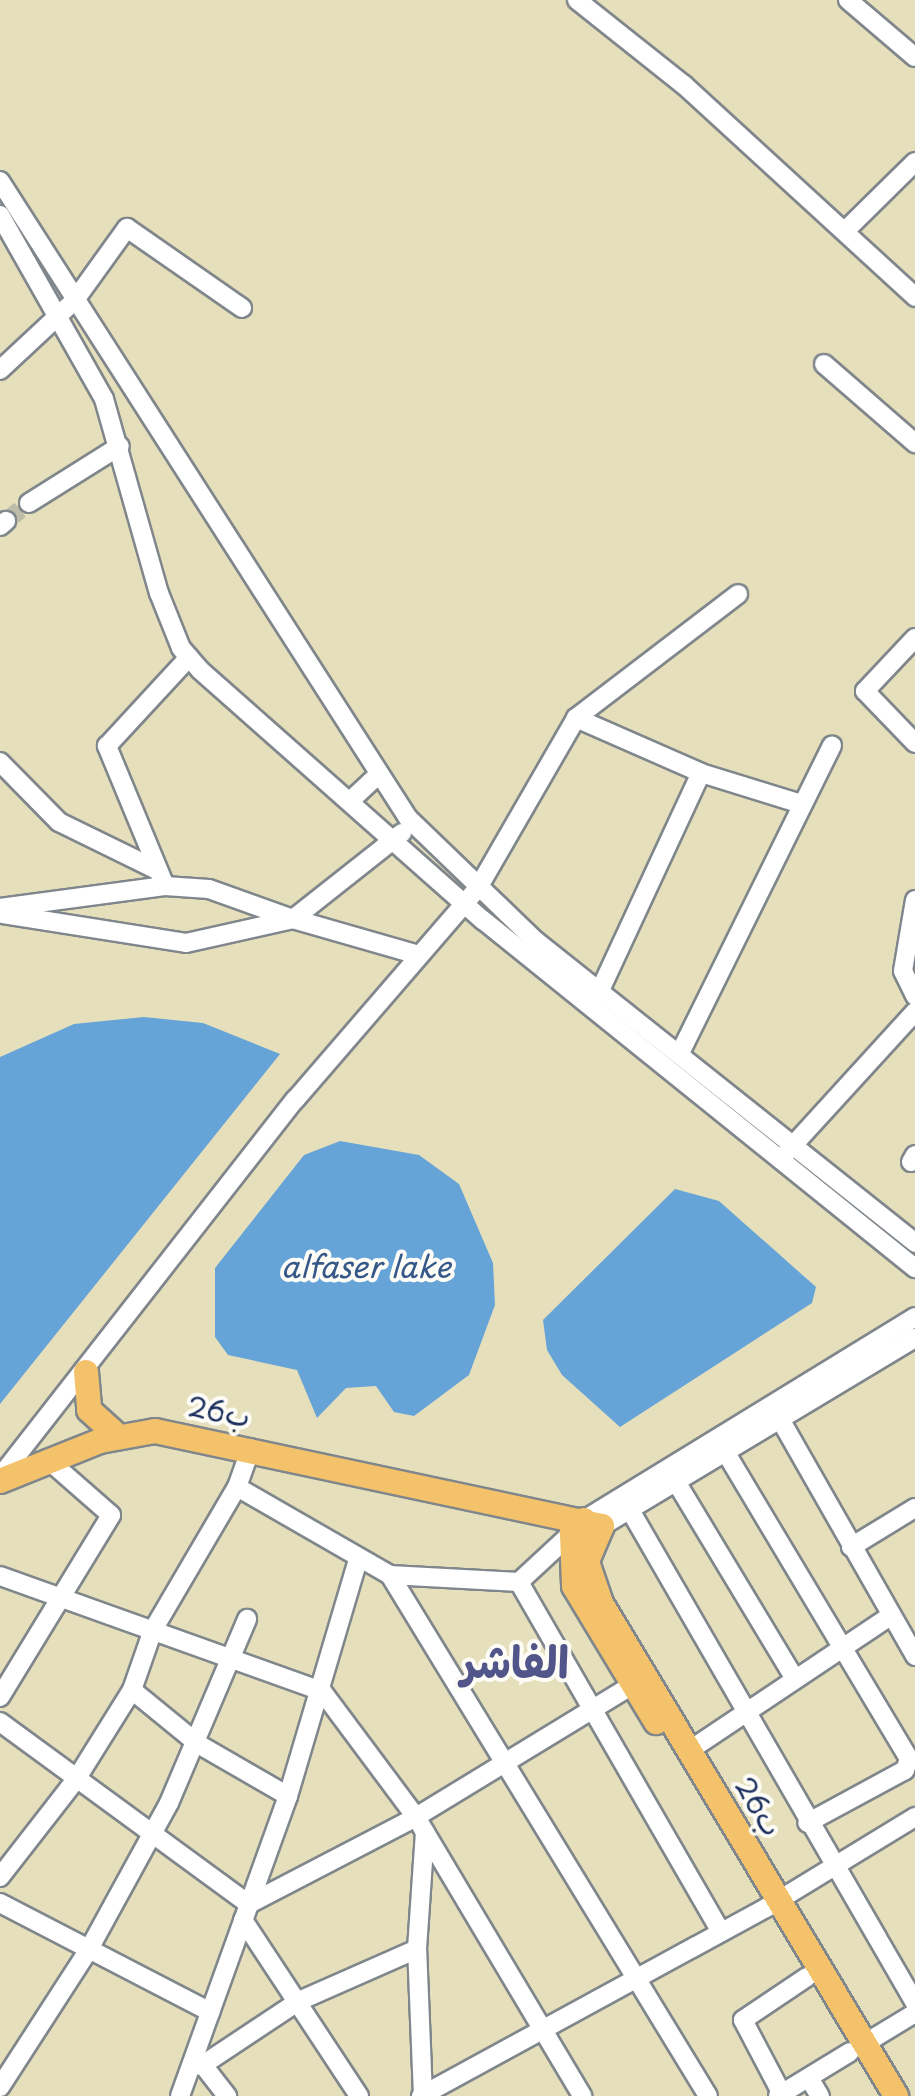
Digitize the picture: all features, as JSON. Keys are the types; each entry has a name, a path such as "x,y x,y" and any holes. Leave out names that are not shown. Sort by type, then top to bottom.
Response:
{"highway":[{"path":"86,1372 89,1410 118,1436"},
{"name":"26ب","path":"0,1479 47,1459 118,1436 155,1431 526,1505 584,1535"},
{"name":"26ب","path":"584,1535 574,1586 773,1904 807,1977 857,2048 896,2096"},
{"name":"26ب","path":"584,1535 592,1584 690,1750 773,1904 857,2048 878,2096"}],"street":[{"path":"577,0 846,230 915,297"},
{"path":"853,2 915,57"},
{"path":"846,230 915,162"},
{"path":"0,181 75,300 296,633 379,774 413,824 592,1008 915,1268"},
{"path":"0,215 104,399 120,446 149,565 189,657 462,902 601,990 795,1142 915,1243"},
{"path":"0,370 75,300 131,228 242,308"},
{"path":"824,364 915,443"},
{"path":"29,503 120,446"},
{"path":"0,1479 415,954 478,888 576,718 738,594"},
{"path":"915,638 865,691 915,743"},
{"path":"161,878 107,746 189,657"},
{"path":"576,718 701,773 798,803"},
{"path":"680,1053 798,803 832,746"},
{"path":"0,762 59,822 161,878 209,889 293,919 415,954"},
{"path":"592,1008 701,773"},
{"path":"350,801 379,774"},
{"path":"0,911 186,943 293,919 413,824"},
{"path":"0,911 161,878"},
{"path":"915,900 903,971 915,996"},
{"path":"782,1159 915,1012"},
{"path":"695,1089 706,1074"},
{"path":"844,1209 857,1194"},
{"path":"584,1535 630,1510 673,1477 726,1453 915,1317"},
{"path":"237,1487 358,1560 390,1575 519,1582 673,1477 777,1414 915,1338"},
{"path":"777,1414 915,1656"},
{"path":"0,1877 77,1778 132,1690 153,1630 237,1487 251,1448"},
{"path":"726,1453 844,1649 908,1765 807,1823"},
{"path":"0,1697 57,1598 111,1515 47,1459"},
{"path":"673,1477 795,1679"},
{"path":"851,1547 915,1508"},
{"path":"630,1510 807,1823 915,2004 857,2048 781,2095 743,2020 807,1977"},
{"path":"180,2096 199,2061 210,2012 288,1796 322,1691 358,1560"},
{"path":"390,1575 632,1980 708,2096"},
{"path":"0,1576 322,1691 420,1824 582,2096"},
{"path":"519,1582 595,1708 721,1932"},
{"path":"690,1750 890,1616"},
{"path":"0,2087 88,1951 198,1744 247,1619"},
{"path":"246,1912 420,1824 503,1765 634,1684"},
{"path":"132,1690 198,1744 288,1796"},
{"path":"0,1722 77,1778 246,1912 359,2096"},
{"path":"420,1824 417,1949 422,2096 541,2027 773,1904 831,1864 915,1817"},
{"path":"0,1903 210,2012"},
{"path":"199,2061 299,2001 417,1949"},
{"path":"199,2061 227,2096"},
{"path":"809,2078 820,2096"}],"water":[{"path":"144,1017 203,1023 280,1054 0,1404 0,1057 74,1024"},
{"name":"alfaser lake","path":"340,1141 419,1155 459,1184 493,1263 495,1305 469,1375 414,1416 394,1412 376,1386 346,1388 317,1418 297,1370 228,1355 215,1337 215,1268 304,1155"},
{"path":"675,1189 719,1201 816,1287 812,1303 620,1427 562,1375 547,1350 543,1320"}],"tunnel":[{"path":"6,521 29,503"}],"district":[{"name":"الفاشر","path":"515,1660"}]}
